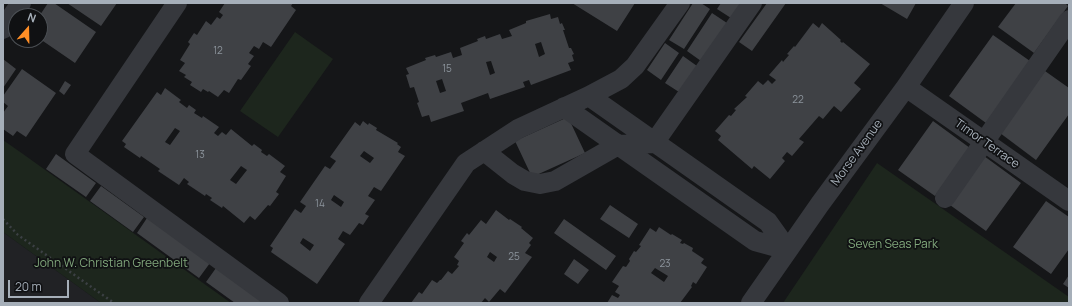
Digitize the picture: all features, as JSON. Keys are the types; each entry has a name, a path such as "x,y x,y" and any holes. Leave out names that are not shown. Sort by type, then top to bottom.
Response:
{"street":[{"path":"3,29 21,3"},
{"path":"177,3 75,154 279,303"},
{"path":"369,303 466,163 518,129 589,96 621,79 635,66 680,3"},
{"path":"654,143 752,3"},
{"name":"Morse Avenue","path":"751,303 964,3"},
{"path":"945,198 1069,20"},
{"name":"Timor Terrace","path":"906,86 1069,201"},
{"path":"589,96 768,222 788,250"},
{"path":"564,107 755,241 788,250"},
{"path":"484,151 513,174 525,181 540,184 555,181 618,145 654,143"}],"path":[{"path":"3,219 18,235 114,303"}],"shaded area":[{"path":"3,232 101,303 3,303"}],"green space":[{"path":"295,32 333,59 278,137 240,111"},
{"name":"John W. Christian Greenbelt","path":"3,140 231,303 101,303 3,232"},
{"name":"Seven Seas Park","path":"877,163 1069,297 1069,303 783,303"}],"building":[{"path":"48,3 54,3 96,32 75,63 48,44 48,8 45,8"},
{"path":"67,3 117,3 101,26"},
{"path":"225,3 293,3 291,6 296,10 271,47 263,42 259,49 254,46 249,53 254,56 248,64 251,66 241,80 238,79 229,93 224,90 218,97 203,89 201,92 190,85 192,82 184,77 186,75 179,71 185,63 180,60 190,44 188,42 194,33 197,35 206,21 211,25 217,17 220,19 223,15 219,12"},
{"path":"572,3 635,3 617,31"},
{"path":"693,3 701,3 710,9 684,49 669,40"},
{"path":"721,3 741,3 731,18 717,9"},
{"path":"767,3 786,3 752,51 739,42"},
{"path":"880,3 916,3 907,19"},
{"path":"1016,3 1065,3 1068,6 1034,53 998,27"},
{"path":"712,13 727,23 701,61 687,51"},
{"path":"550,14 551,19 558,17 560,24 562,23 565,30 563,30 569,48 571,48 574,54 572,55 574,61 568,63 571,70 531,85 529,80 523,82 525,87 490,99 488,93 461,103 464,111 431,122 429,115 422,117 417,103 419,102 414,87 410,88 406,75 409,74 406,68 426,60 425,58 435,55 436,57 451,52 453,58 462,55 460,48 478,41 477,39 485,36 486,39 500,34 502,39 512,36 509,30 526,23 526,21","holes":["541,42 545,54 539,57 535,44","491,61 495,73 490,75 486,62","442,79 446,91 440,93 436,81"]},
{"path":"813,23 819,28 822,23 841,40 840,41 842,43 843,42 870,64 854,83 861,89 841,112 834,106 823,119 819,116 799,139 804,142 792,156 787,152 782,158 785,161 770,179 754,166 752,169 718,140 721,136 715,131 729,115 731,116 736,110 734,109 747,97 745,96 758,81 763,85 768,80 772,84 776,80 769,75 782,60 783,62 789,55 787,54 794,46 795,47"},
{"path":"993,35 1030,61 986,123 949,96"},
{"path":"665,43 679,53 661,80 647,70"},
{"path":"683,56 697,66 679,92 665,83"},
{"path":"3,59 16,69 3,88"},
{"path":"22,69 56,93 26,137 17,131 13,136 3,129 3,113 8,106 3,102 3,96"},
{"path":"1045,71 1069,88 1069,114 1036,160 1000,133"},
{"path":"65,81 71,85 64,95 59,91"},
{"path":"165,88 181,100 179,102 187,108 189,105 196,110 194,113 202,118 203,116 219,127 214,133 218,136 222,132 226,135 231,129 252,146 254,144 262,150 261,152 267,156 269,154 285,166 280,172 286,176 276,192 279,194 270,206 268,205 255,220 250,216 244,223 223,206 222,208 210,200 212,198 206,194 205,196 187,184 189,182 184,178 179,185 158,171 160,169 124,147 126,144 122,141 157,92 161,95","holes":["175,128 180,131 170,145 165,142","241,166 247,170 236,184 230,180"]},
{"path":"568,117 585,153 532,177 515,141"},
{"path":"363,121 368,125 369,123 377,128 376,130 398,143 397,144 401,147 398,152 405,156 381,191 374,187 368,196 375,200 365,214 369,216 363,225 359,223 350,235 343,231 338,239 345,244 317,284 271,252 273,248 270,246 295,209 301,213 306,206 300,202 325,166 330,169 336,161 330,157 355,122 360,126","holes":["364,151 374,158 370,163 360,156","334,195 344,202 341,207 331,200","303,238 314,245 310,251 300,243"]},
{"path":"933,121 970,148 935,196 898,170"},
{"path":"56,154 96,183 86,197 46,169"},
{"path":"984,156 1021,183 986,231 950,205"},
{"path":"101,186 144,217 133,232 90,201"},
{"path":"1046,201 1069,217 1069,249 1051,274 1013,247"},
{"path":"610,205 638,224 629,238 600,219"},
{"path":"496,210 509,220 510,219 522,227 521,228 533,238 529,243 531,245 525,253 532,257 505,293 500,289 489,302 485,298 481,303 411,303 419,292 422,294 432,280 437,283 448,271 452,274 459,266 457,265 459,261 454,257 464,243 461,241 467,233 469,235 481,220 486,224","holes":["490,252 497,257 494,262 487,257"]},
{"path":"147,218 210,263 199,278 137,233"},
{"path":"564,219 616,256 606,270 554,233"},
{"path":"659,227 671,235 672,234 682,240 680,243 684,243 693,248 692,251 704,259 701,263 707,267 696,284 693,282 692,287 680,303 607,303 612,295 618,298 620,295 615,292 619,286 612,282 623,266 626,267 634,251 636,252 641,246 639,245 650,228 656,232","holes":["655,268 668,276 664,282 651,273"]},
{"path":"574,259 589,270 578,284 564,274"},
{"path":"216,268 264,303 235,303 206,282"},
{"path":"1069,275 1069,288 1063,284"}]}
